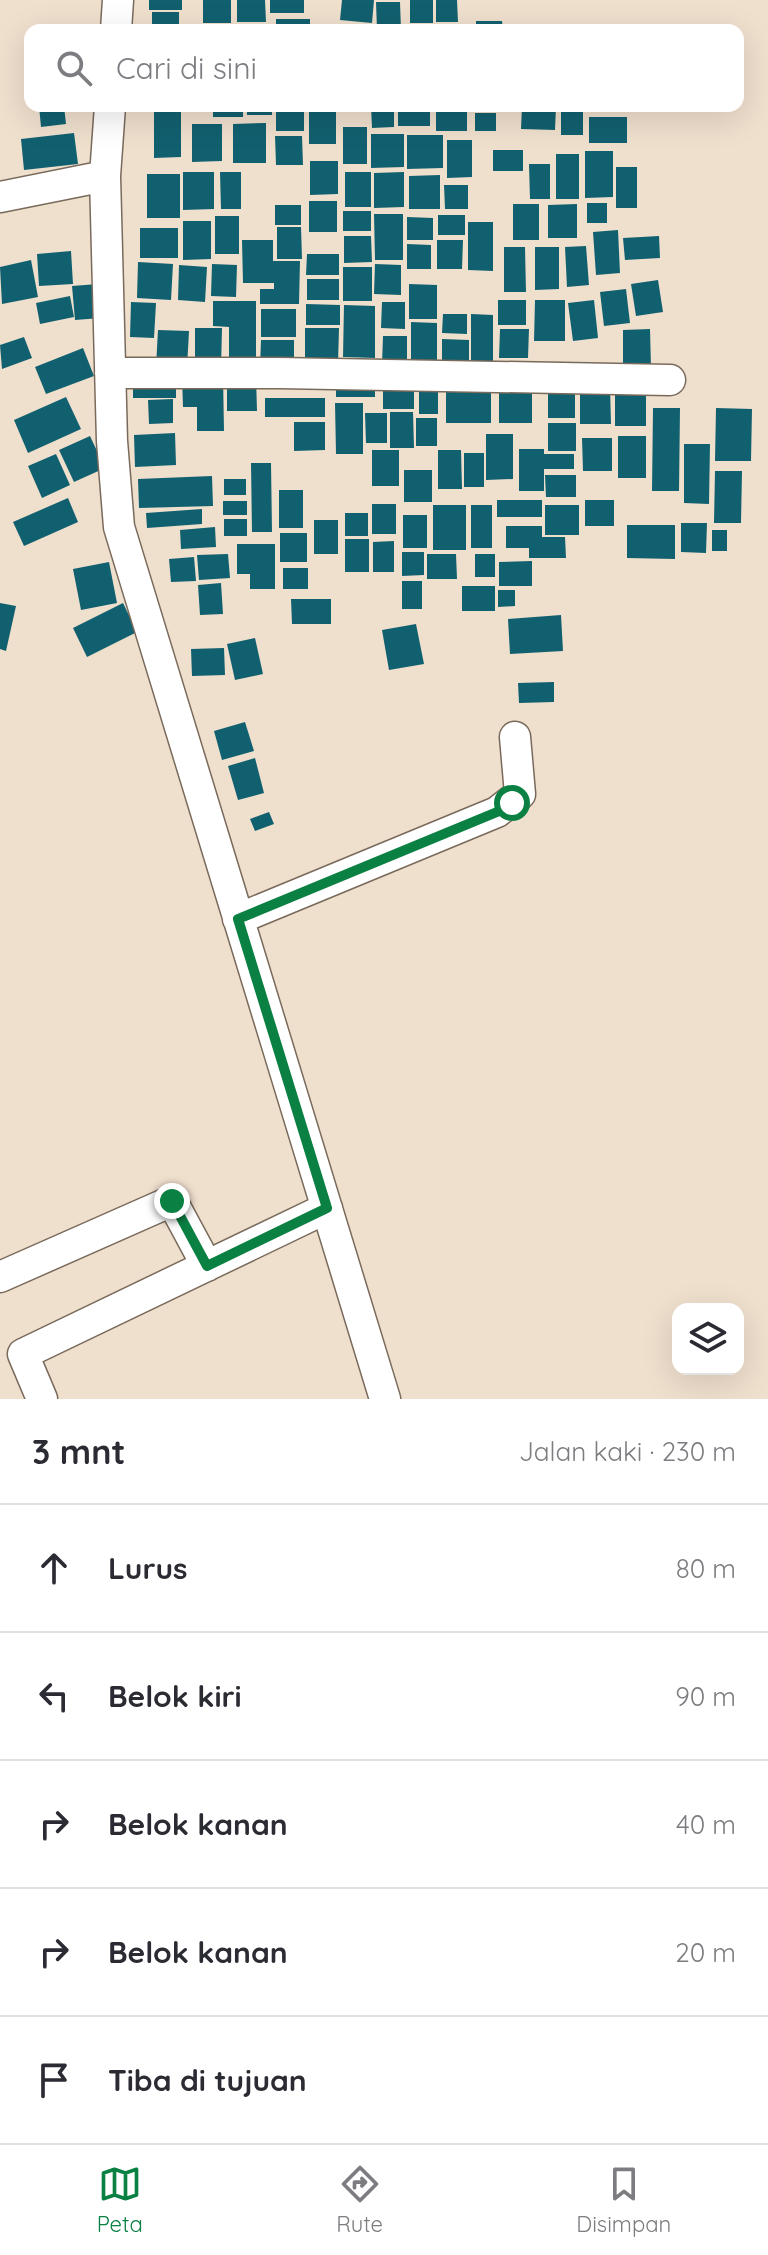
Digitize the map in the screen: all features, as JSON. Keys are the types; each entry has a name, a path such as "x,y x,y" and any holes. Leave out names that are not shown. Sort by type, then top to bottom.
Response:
{"street":[{"path":"116,24 118,0"},
{"path":"110,112 105,176 112,441 119,527 385,1399"},
{"path":"0,197 105,176"},
{"path":"110,373 670,380"},
{"path":"238,919 497,812 512,803 520,794 515,737"},
{"path":"0,1277 172,1201 207,1266"},
{"path":"42,1399 23,1354 327,1208"}],"building":[{"path":"149,0 182,0 182,10 149,10"},
{"path":"203,0 231,0 231,23 203,23"},
{"path":"237,0 265,0 266,22 237,22"},
{"path":"270,0 304,0 304,13 270,13"},
{"path":"342,0 374,0 372,23 340,20"},
{"path":"410,0 433,0 433,23 410,23"},
{"path":"436,0 457,0 458,22 436,22"},
{"path":"376,2 400,2 401,24 377,24"},
{"path":"152,12 179,12 179,24 152,24"},
{"path":"276,19 310,19 310,24 276,24"},
{"path":"476,21 502,21 502,24 476,24"},
{"path":"40,112 65,112 66,124 41,127"},
{"path":"154,112 181,112 181,157 154,158"},
{"path":"213,112 243,112 243,117 213,117"},
{"path":"247,112 272,112 272,115 247,115"},
{"path":"276,112 304,112 304,131 276,131"},
{"path":"309,112 336,112 336,144 309,144"},
{"path":"371,112 394,112 394,127 372,128"},
{"path":"398,112 430,112 430,126 398,126"},
{"path":"436,112 467,112 467,131 436,131"},
{"path":"522,112 556,112 555,130 521,129"},
{"path":"561,112 583,112 583,135 561,135"},
{"path":"475,113 496,113 496,131 475,131"},
{"path":"589,117 627,117 627,143 589,143"},
{"path":"266,123 266,163 233,163 233,124"},
{"path":"192,124 222,124 222,161 192,162"},
{"path":"343,127 367,127 367,164 343,164"},
{"path":"74,133 78,164 24,170 21,139"},
{"path":"371,134 404,134 404,167 371,168"},
{"path":"407,135 443,135 443,168 407,169"},
{"path":"275,136 302,136 303,165 276,165"},
{"path":"447,140 472,140 472,177 447,178"},
{"path":"493,150 523,150 523,171 493,171"},
{"path":"585,151 613,151 613,197 585,198"},
{"path":"556,154 579,154 579,199 556,199"},
{"path":"310,161 338,161 338,194 310,195"},
{"path":"529,164 550,164 550,199 530,199"},
{"path":"616,167 637,167 637,208 616,208"},
{"path":"183,172 214,172 214,209 183,210"},
{"path":"220,172 241,172 241,209 221,209"},
{"path":"345,172 371,172 371,207 345,207"},
{"path":"404,172 404,207 374,208 374,173"},
{"path":"147,174 180,174 180,218 147,218"},
{"path":"440,175 440,209 409,209 409,176"},
{"path":"444,185 468,185 468,209 445,209"},
{"path":"309,201 337,201 337,232 309,232"},
{"path":"587,203 607,203 607,223 587,223"},
{"path":"513,204 539,204 539,240 513,240"},
{"path":"577,204 577,238 548,238 548,205"},
{"path":"275,205 301,205 301,225 275,225"},
{"path":"343,211 371,211 371,231 343,231"},
{"path":"374,214 403,214 403,260 375,260"},
{"path":"438,215 465,215 465,235 438,235"},
{"path":"215,216 239,216 239,254 215,254"},
{"path":"407,217 433,218 433,240 407,240"},
{"path":"183,221 211,221 211,259 183,260"},
{"path":"468,222 493,222 493,271 468,270"},
{"path":"277,227 301,227 302,259 277,259"},
{"path":"140,228 178,228 178,258 140,258"},
{"path":"618,230 620,273 596,275 593,232"},
{"path":"344,236 371,236 372,262 344,263"},
{"path":"659,236 660,258 625,260 623,238"},
{"path":"242,240 273,240 273,261 300,261 299,304 260,304 260,289 274,289 274,283 243,283"},
{"path":"437,240 463,240 462,269 437,269"},
{"path":"407,244 431,245 431,269 407,269"},
{"path":"586,246 589,285 567,287 565,247"},
{"path":"504,247 525,247 526,292 504,292"},
{"path":"535,247 559,247 559,289 535,290"},
{"path":"71,251 73,284 39,286 37,254"},
{"path":"307,254 339,254 339,275 306,275"},
{"path":"31,260 38,297 2,304 0,267"},
{"path":"138,262 173,264 171,300 137,298"},
{"path":"212,264 237,265 236,297 211,296"},
{"path":"375,264 401,265 401,295 374,294"},
{"path":"179,265 207,267 205,302 178,300"},
{"path":"343,267 372,267 372,301 343,301"},
{"path":"307,279 339,279 339,300 307,300"},
{"path":"658,280 663,312 636,316 631,284"},
{"path":"98,284 101,318 75,320 72,286"},
{"path":"409,284 437,285 437,319 409,319"},
{"path":"626,289 630,323 604,326 600,292"},
{"path":"70,296 74,317 40,324 36,303"},
{"path":"498,300 526,300 526,325 498,325"},
{"path":"535,300 565,300 565,341 534,341"},
{"path":"594,300 598,338 573,341 568,303"},
{"path":"213,301 256,301 256,361 229,361 229,327 213,326"},
{"path":"131,302 156,303 154,338 130,337"},
{"path":"382,302 405,302 405,329 381,328"},
{"path":"306,304 340,305 340,325 306,325"},
{"path":"344,305 375,306 375,358 343,357"},
{"path":"261,309 296,309 296,337 261,337"},
{"path":"443,314 467,314 467,334 442,333"},
{"path":"471,314 493,315 493,366 471,365"},
{"path":"411,322 437,323 437,365 411,364"},
{"path":"195,328 222,328 221,368 195,368"},
{"path":"305,328 339,328 338,364 305,364"},
{"path":"500,329 529,329 528,358 499,358"},
{"path":"650,329 651,368 623,368 623,330"},
{"path":"158,330 189,331 187,368 156,367"},
{"path":"383,336 407,336 407,365 382,365"},
{"path":"24,337 32,358 2,369 0,345"},
{"path":"442,339 469,340 469,370 442,370"},
{"path":"261,340 294,340 294,368 260,368"},
{"path":"83,348 94,376 46,394 35,367"},
{"path":"176,375 176,398 133,398 133,376"},
{"path":"223,376 224,431 197,431 197,407 183,407 182,377"},
{"path":"336,376 375,376 375,397 336,397"},
{"path":"256,377 257,411 227,411 227,378"},
{"path":"383,377 414,377 414,409 383,409"},
{"path":"419,378 438,378 438,414 419,414"},
{"path":"499,381 532,381 532,423 499,423"},
{"path":"548,383 575,383 575,418 548,418"},
{"path":"615,383 646,383 646,426 615,426"},
{"path":"580,386 610,386 611,424 580,424"},
{"path":"446,391 491,391 491,423 446,423"},
{"path":"66,397 81,429 28,453 14,420"},
{"path":"265,398 325,398 325,417 265,417"},
{"path":"173,399 173,423 149,424 148,400"},
{"path":"335,403 363,403 363,454 336,454"},
{"path":"653,408 680,408 679,491 652,491"},
{"path":"716,408 752,409 751,461 715,461"},
{"path":"390,412 413,412 414,448 390,448"},
{"path":"365,413 387,413 387,443 366,443"},
{"path":"416,418 437,418 437,446 416,446"},
{"path":"294,422 325,422 325,450 294,451"},
{"path":"548,423 576,423 576,451 548,451"},
{"path":"175,433 176,465 135,467 134,435"},
{"path":"486,434 513,434 513,479 486,480"},
{"path":"90,436 105,468 74,482 59,450"},
{"path":"618,436 646,436 646,478 618,478"},
{"path":"582,438 612,438 612,471 583,471"},
{"path":"684,444 710,444 709,504 684,503"},
{"path":"519,449 544,449 544,454 574,454 574,469 544,469 544,491 519,491"},
{"path":"372,450 399,450 399,486 372,486"},
{"path":"438,450 461,450 462,489 438,489"},
{"path":"464,453 484,453 484,487 464,487"},
{"path":"56,454 70,485 42,498 28,466"},
{"path":"251,463 271,463 272,532 252,532"},
{"path":"404,470 432,470 432,502 404,502"},
{"path":"715,471 742,471 741,523 714,523"},
{"path":"545,475 576,475 576,497 546,497"},
{"path":"212,476 213,506 139,508 138,479"},
{"path":"224,479 246,479 246,495 224,495"},
{"path":"279,490 303,490 303,528 279,528"},
{"path":"68,498 78,522 24,546 13,522"},
{"path":"497,500 542,500 542,517 497,517"},
{"path":"585,500 614,500 614,526 585,526"},
{"path":"223,501 247,501 247,515 223,515"},
{"path":"372,504 396,504 396,534 372,534"},
{"path":"433,505 466,505 466,550 433,550"},
{"path":"471,505 492,505 492,548 471,548"},
{"path":"545,505 579,505 579,535 545,535"},
{"path":"202,509 202,524 147,528 146,513"},
{"path":"345,513 368,513 368,536 345,536"},
{"path":"403,515 427,515 427,548 403,548"},
{"path":"224,519 247,519 247,536 224,536"},
{"path":"314,520 338,520 338,554 314,554"},
{"path":"681,523 707,523 706,553 681,552"},
{"path":"627,525 675,525 675,559 627,558"},
{"path":"506,526 542,526 542,537 565,537 566,558 529,558 529,548 506,548"},
{"path":"215,527 216,547 181,549 180,530"},
{"path":"712,530 727,530 727,551 712,551"},
{"path":"280,533 307,533 307,562 280,562"},
{"path":"345,539 369,539 369,572 345,572"},
{"path":"394,541 394,572 373,572 373,542"},
{"path":"237,544 275,544 275,589 250,589 250,574 237,574"},
{"path":"402,552 424,552 424,575 402,576"},
{"path":"228,554 230,578 199,580 197,555"},
{"path":"427,554 456,554 457,579 427,579"},
{"path":"475,554 495,554 495,577 475,577"},
{"path":"194,557 196,581 171,582 169,559"},
{"path":"532,561 532,586 499,586 499,562"},
{"path":"109,562 117,603 81,610 73,569"},
{"path":"283,568 308,568 308,589 283,589"},
{"path":"402,581 422,581 422,609 402,609"},
{"path":"221,583 223,614 200,615 198,585"},
{"path":"462,586 495,586 495,611 462,611"},
{"path":"498,590 515,590 515,606 498,607"},
{"path":"291,599 331,599 331,624 292,624"},
{"path":"0,603 16,606 6,651 0,649"},
{"path":"123,603 137,632 87,657 73,628"},
{"path":"561,615 563,651 510,654 508,619"},
{"path":"416,624 424,664 389,670 382,630"},
{"path":"255,638 263,674 235,680 227,644"},
{"path":"224,648 225,675 192,676 191,649"},
{"path":"554,682 554,702 519,703 518,683"},
{"path":"245,722 254,751 222,760 214,731"},
{"path":"255,758 264,793 238,800 228,766"},
{"path":"269,812 274,824 255,831 250,819"}],"route":[{"path":"172,1201 207,1266 327,1208 238,919 497,812 512,803"}]}
